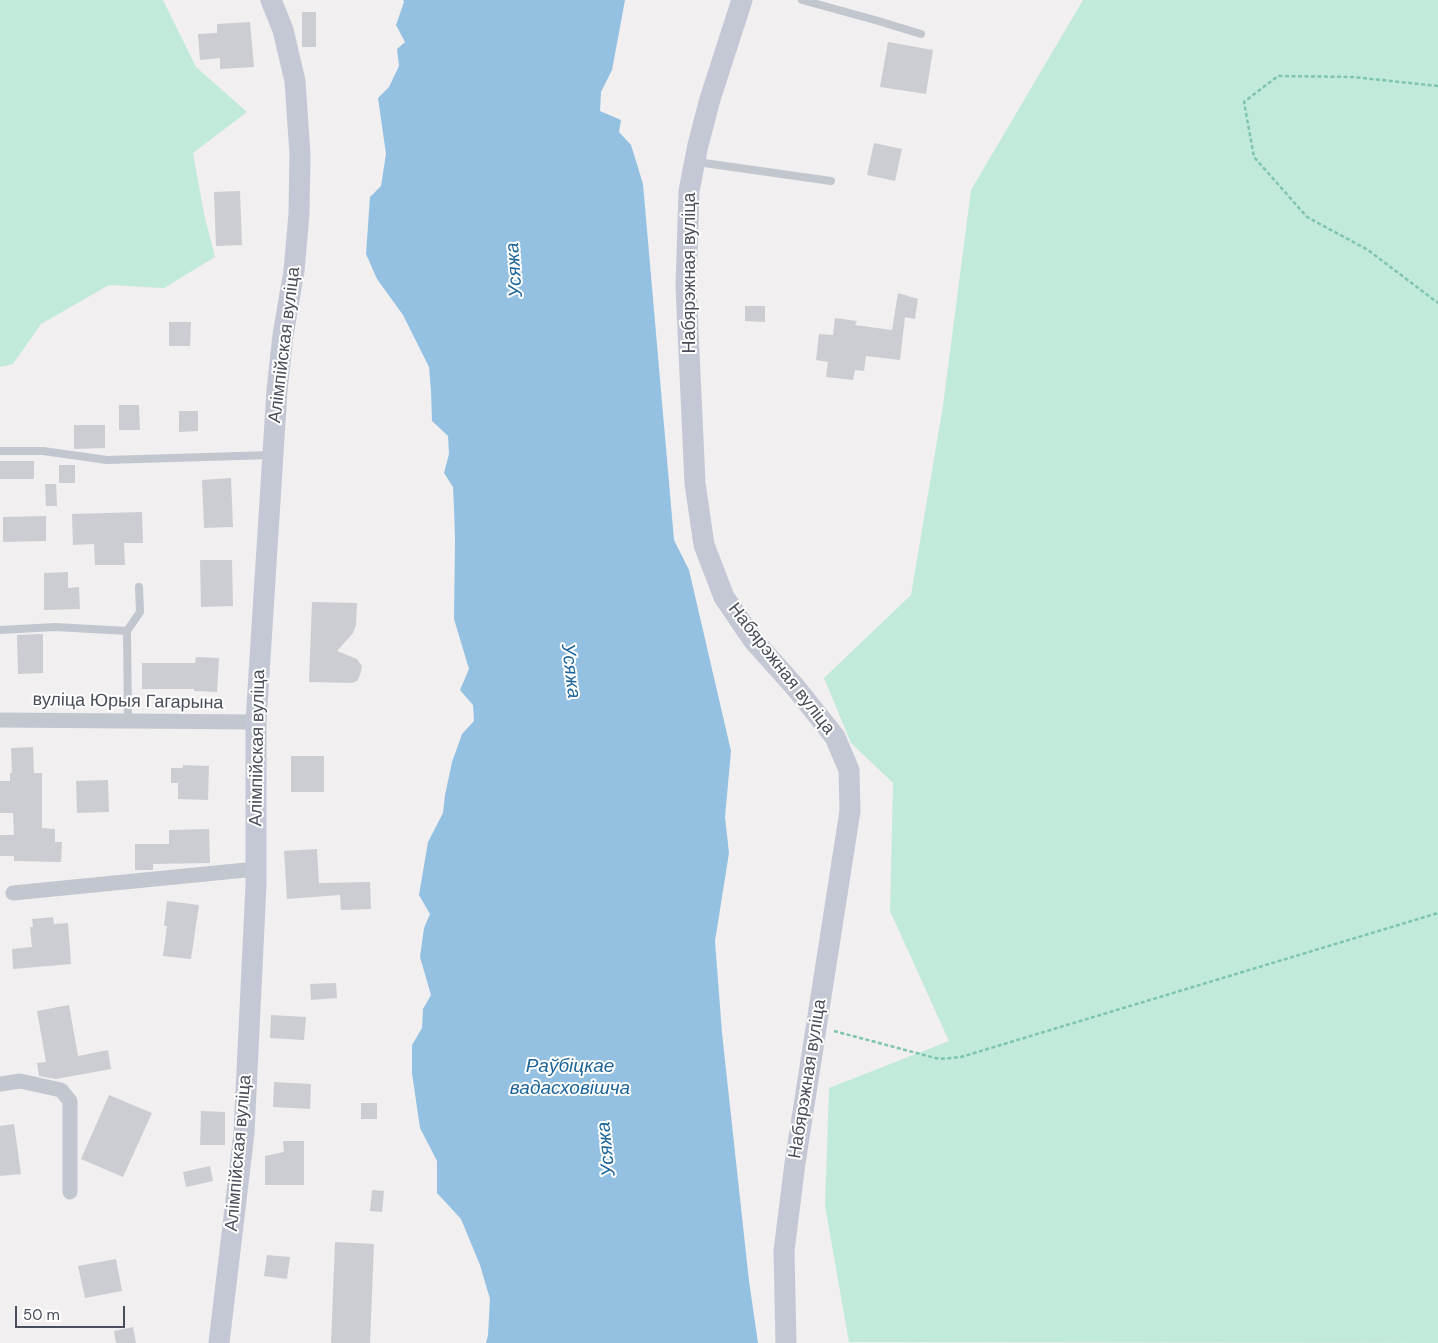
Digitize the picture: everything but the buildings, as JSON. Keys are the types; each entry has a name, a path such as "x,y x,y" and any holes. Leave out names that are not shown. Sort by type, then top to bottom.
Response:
{"street":[{"name":"Алімпійская вуліца","path":"219,1343 244,1133 256,869 256,722 279,372 294,271 300,214 300,154 295,81 283,30 271,0"},
{"name":"Набярэжная вуліца","path":"742,0 710,99 690,191 686,286 695,483 704,544 724,597 754,641 796,688 836,738 848,770 850,810 795,1163 784,1251 786,1343"},
{"name":"вуліца Юрыя Гагарына","path":"0,720 256,722"},
{"path":"13,893 256,869"},
{"path":"0,1084 20,1081 61,1090 70,1102 70,1192"}],"lane":[{"path":"802,0 921,34"},
{"path":"695,161 831,181"},
{"path":"0,451 43,451 107,460 274,455"},
{"path":"128,722 127,630 140,612 139,586"},
{"path":"0,630 55,627 127,630"}],"path":[{"path":"1438,86 1353,77 1278,76 1244,102 1254,157 1307,218 1368,250 1438,303"},
{"path":"816,1026 939,1059 961,1057 1438,913"}],"green space":[{"path":"0,0 163,0 196,67 247,112 193,153 204,214 215,257 164,288 109,285 41,324 13,364 0,367"},
{"path":"1083,0 1438,0 1438,1343 849,1342 825,1206 829,1088 949,1041 890,911 893,783 851,743 824,678 911,595 943,406 971,190"}],"water":[{"name":"Раўбіцкае вадасховішча","path":"403,0 625,0 612,70 601,92 600,111 621,120 619,132 631,145 643,184 674,540 689,570 731,751 725,817 729,853 715,941 722,1033 749,1281 758,1343 486,1343 490,1299 480,1265 461,1219 437,1193 437,1161 420,1128 412,1073 412,1045 422,1028 423,1009 431,995 420,957 424,928 430,914 419,895 428,842 443,813 452,762 462,734 474,721 473,705 460,690 469,669 454,619 455,539 453,487 444,473 449,454 448,436 432,421 429,367 403,315 377,279 366,254 370,197 381,186 386,154 378,98 389,87 399,66 397,49 405,42 396,25 404,2"}],"water label":[{"name":"Усяжа","path":"515,270"},
{"name":"Усяжа","path":"570,671"},
{"name":"Усяжа","path":"607,1149"}]}
